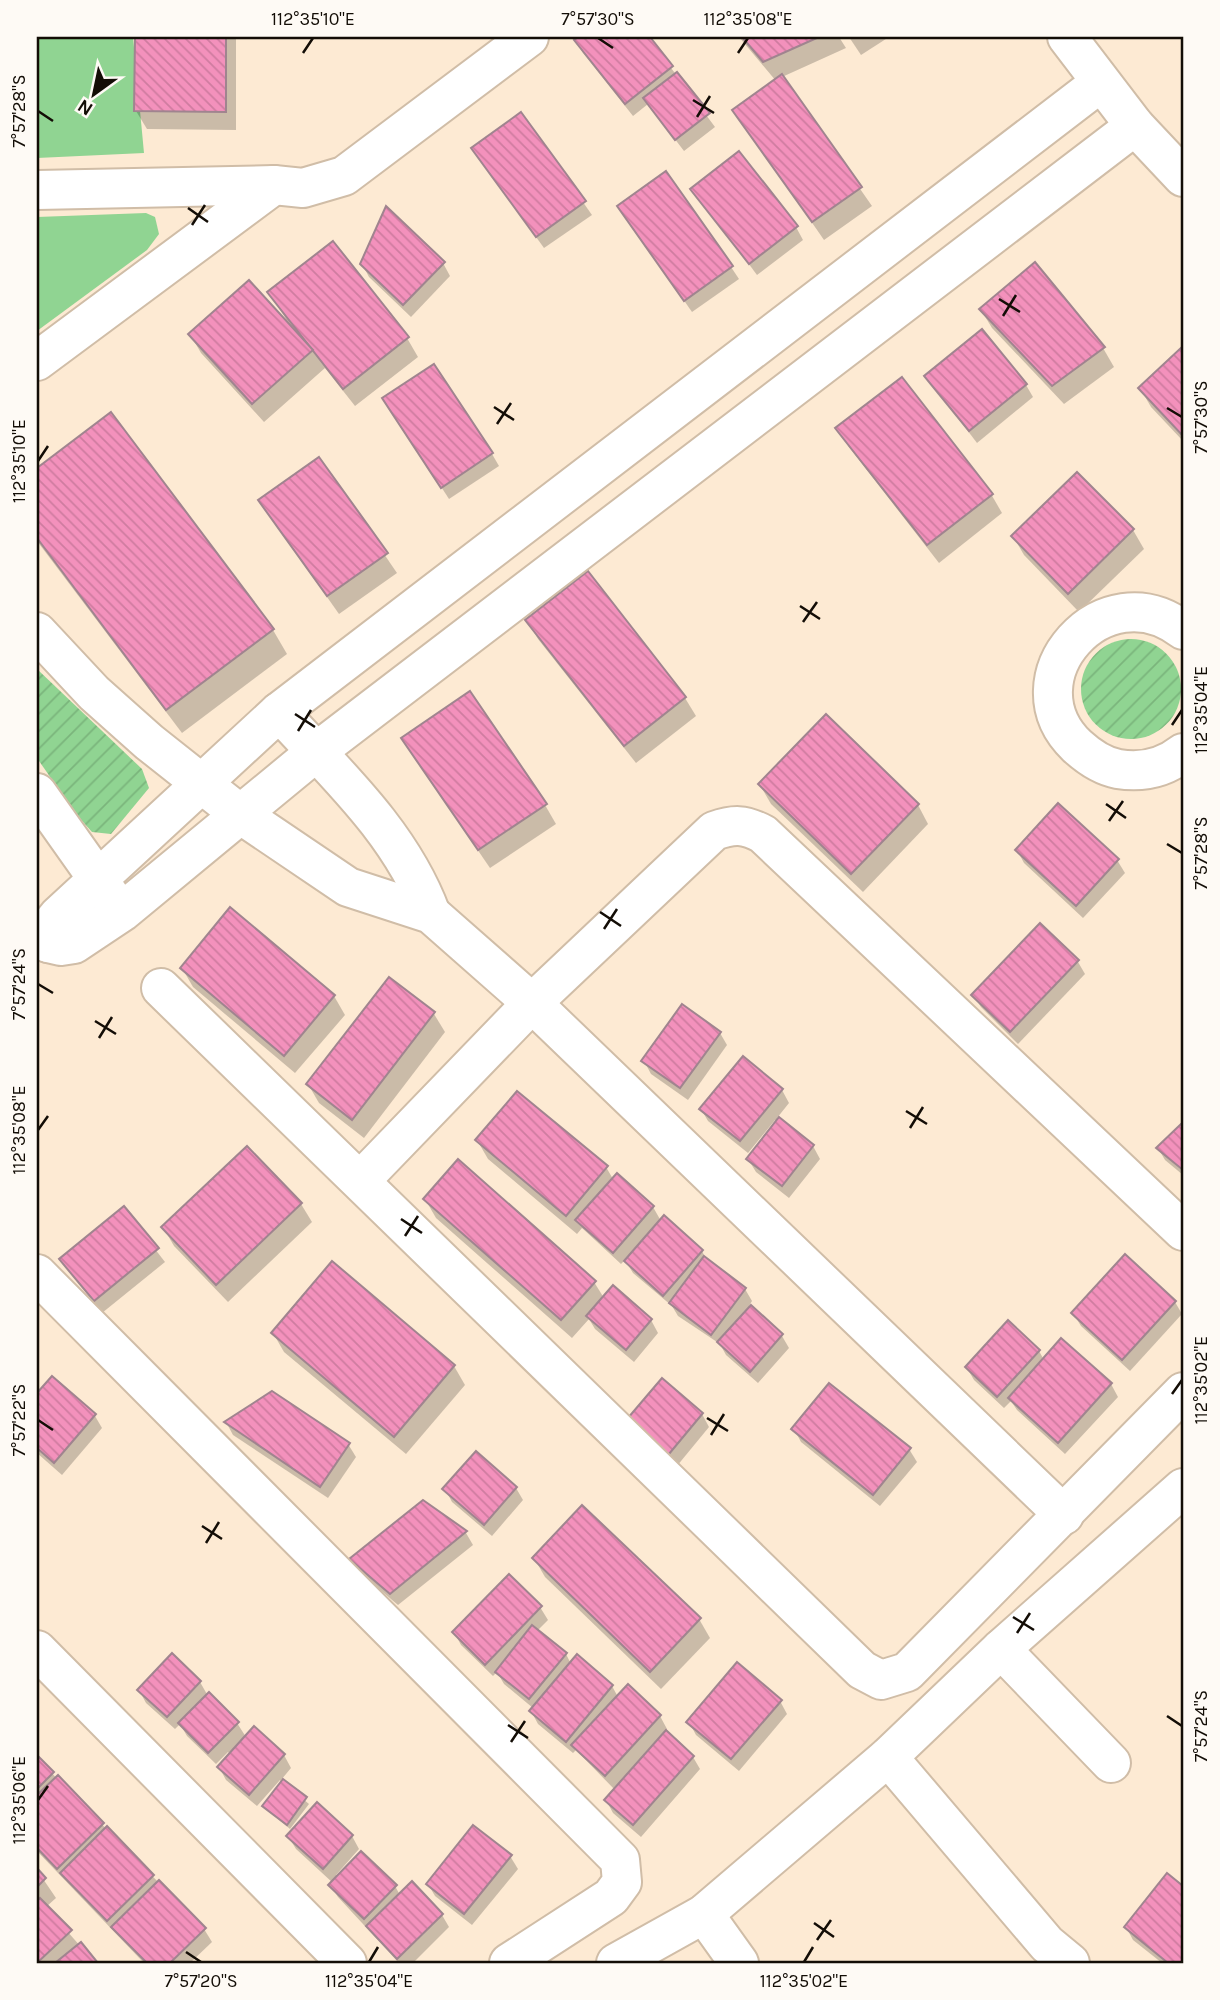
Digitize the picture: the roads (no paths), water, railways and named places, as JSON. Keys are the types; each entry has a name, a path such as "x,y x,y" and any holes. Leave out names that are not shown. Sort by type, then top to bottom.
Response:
{"street":[{"path":"37,190 274,185 303,188 344,176 530,37"},
{"path":"1067,37 1135,126 1183,177"},
{"path":"1100,83 279,712 96,880 49,927 42,947 74,944 122,912 316,752 1135,126"},
{"path":"37,361 274,185"},
{"path":"1175,613 1126,612 1093,622 1068,645 1060,660 1054,694 1062,726 1084,753 1114,768 1132,771 1175,770"},
{"path":"37,632 94,693 240,814 348,887 431,914 532,1003 1064,1515"},
{"path":"279,712 365,805 399,849 418,879 431,914"},
{"path":"37,793 96,880 122,912"},
{"path":"362,1180 532,1003 714,831 732,824 747,825 763,834 1183,1231"},
{"path":"161,988 872,1676 881,1680 907,1672 1183,1392"},
{"path":"37,1274 620,1860 622,1882 611,1897 509,1963"},
{"path":"616,1963 704,1914 888,1757 1001,1649 1183,1488"},
{"path":"1001,1649 1111,1763"},
{"path":"37,1650 347,1963"},
{"path":"888,1757 1047,1944 1070,1963"},
{"path":"704,1914 739,1963"}]}
